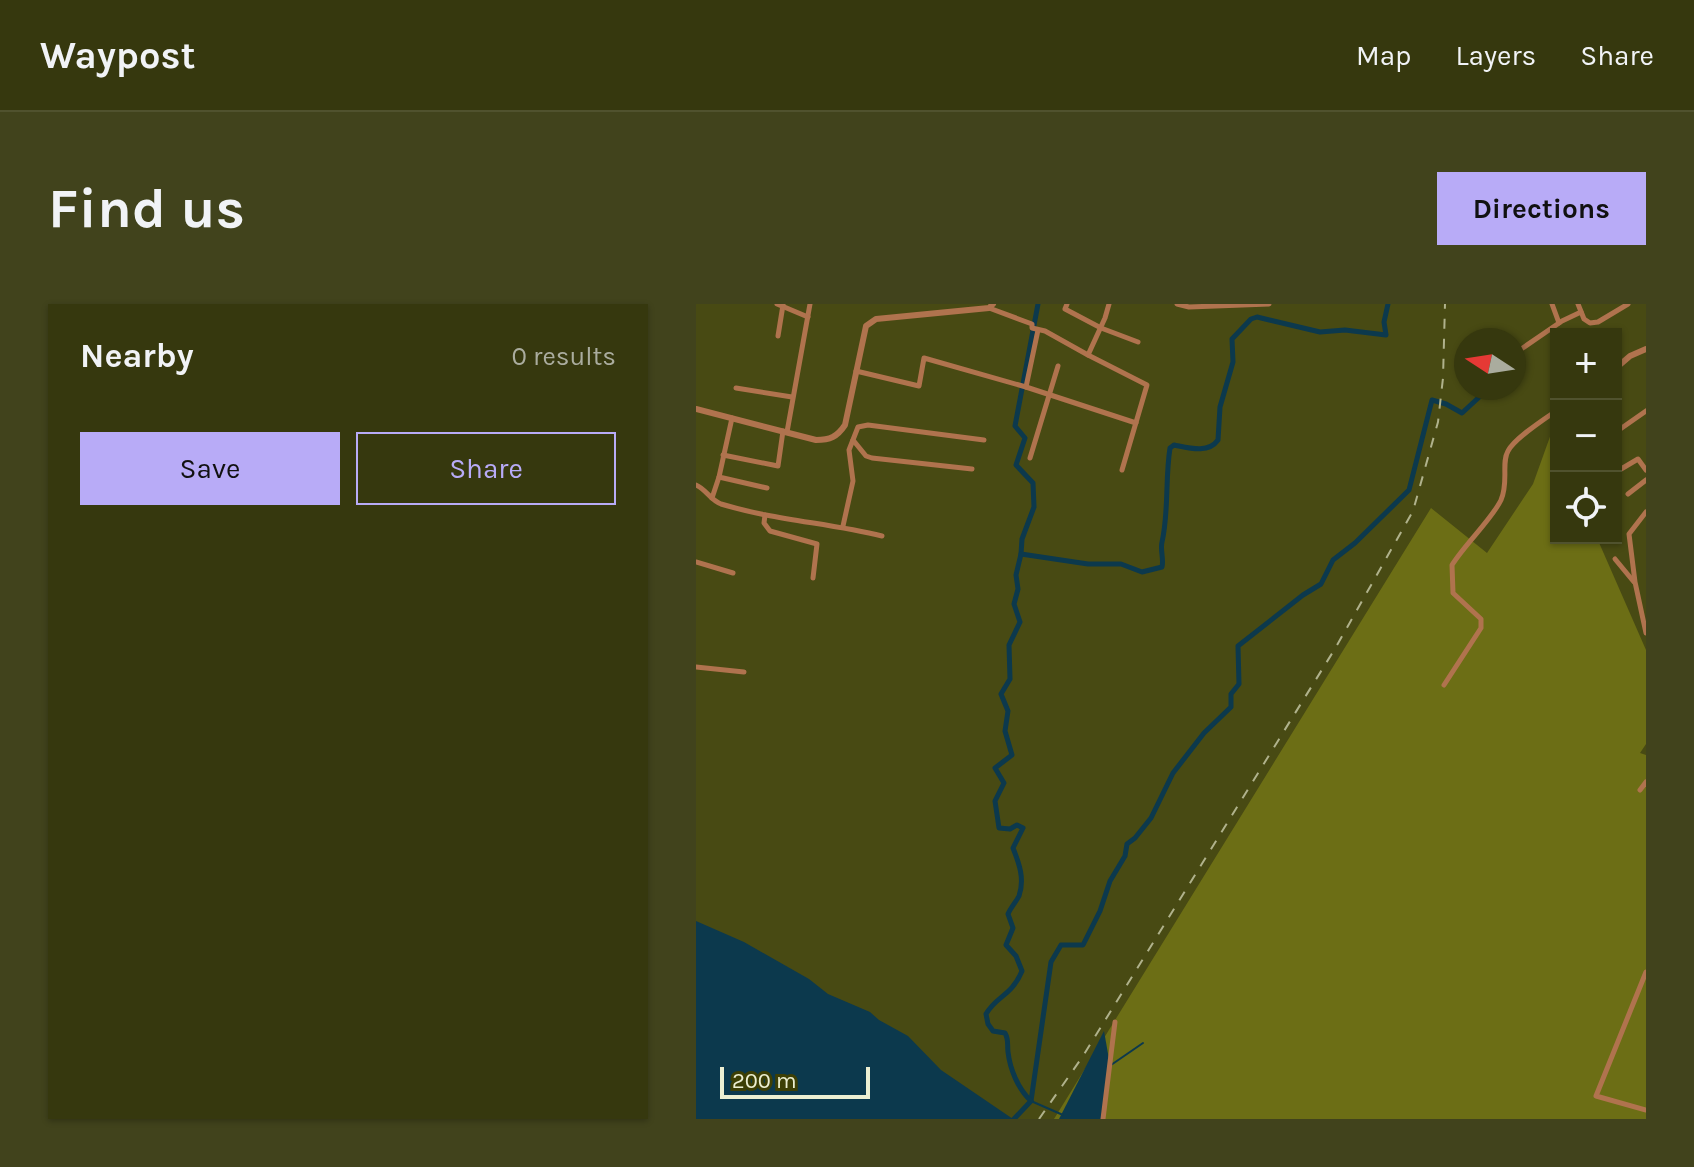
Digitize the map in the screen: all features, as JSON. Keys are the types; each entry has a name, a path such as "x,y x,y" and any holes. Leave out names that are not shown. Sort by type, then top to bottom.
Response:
{"street":[{"path":"723,455 778,466 810,304"},
{"path":"1067,304 1065,309 1101,328 1138,342"},
{"path":"1088,355 1109,304"},
{"path":"1177,304 1189,307 1269,304"},
{"path":"1552,304 1559,323"},
{"path":"1578,304 1584,319 1590,323 1598,322 1628,304"},
{"path":"778,336 781,305 808,317"},
{"path":"696,409 816,440 828,440 839,435 845,425 866,326 876,319 991,306 1032,324 1035,329 1147,385 1122,470"},
{"path":"1526,346 1581,312"},
{"path":"1026,387 1035,329"},
{"path":"1622,363 1646,349"},
{"path":"856,371 919,386 924,358 1136,423"},
{"path":"1030,458 1058,366"},
{"path":"736,388 792,397"},
{"path":"1622,428 1646,411"},
{"path":"1444,685 1481,628 1481,619 1453,593 1452,565 1500,502 1507,481 1508,451 1550,415"},
{"path":"712,498 732,417"},
{"path":"843,526 853,481 849,453 858,427 868,425 984,440"},
{"path":"852,439 866,456 872,458 972,469"},
{"path":"1622,468 1646,454"},
{"path":"1638,459 1646,470"},
{"path":"719,477 767,488"},
{"path":"1628,494 1646,480"},
{"path":"696,485 716,502 882,536"},
{"path":"1646,512 1629,534 1646,633"},
{"path":"766,514 764,523 770,531 817,544 813,578"},
{"path":"1615,559 1635,582"},
{"path":"697,565 733,573"},
{"path":"696,667 744,672"},
{"path":"1640,790 1646,782"},
{"path":"1646,972 1596,1096 1646,1110"},
{"path":"1103,1119 1115,1022"}],"shaded area":[{"path":"1550,437 1550,544 1600,544 1646,650 1646,744 1640,753 1646,755 1646,1119 1054,1119 1431,508 1487,553 1533,484"}],"water":[{"path":"696,921 744,942 809,979 828,994 870,1012 908,1036 941,1070 1013,1119 696,1119"},
{"path":"1104,1031 1110,1065 1101,1119 1059,1119"}],"waterway":[{"path":"1021,554 1022,539 1034,507 1033,483 1016,465 1025,438 1015,426 1038,304"},
{"path":"1014,1119 1031,1101 1013,1072 1005,1033 993,1031 986,1014 1013,986 1022,971 1016,956 1006,945 1013,928 1008,914 1019,896 1021,883 1013,848 1023,828 1017,825 1010,829 999,828 995,801 1004,783 995,768 1012,755 1005,731 1008,711 1001,694 1010,679 1009,645 1020,622 1014,604 1021,554 1088,564 1121,564 1142,572 1162,567 1170,448 1174,445 1204,449 1218,440 1220,407 1233,362 1232,339 1251,319 1257,317 1320,332 1345,330 1386,335 1384,322 1388,304"},
{"path":"1031,1101 1051,962 1061,945 1083,945 1100,911 1110,881 1125,856 1127,844 1151,818 1173,773 1204,733 1231,707 1231,694 1239,684 1238,646 1321,584 1333,560 1355,543 1409,490 1432,400 1462,413 1476,400"},
{"path":"1111,1065 1143,1043"},
{"path":"1031,1101 1063,1115"}],"railway":[{"path":"1039,1119 1083,1056 1336,647 1413,511 1438,422 1445,304"}]}
